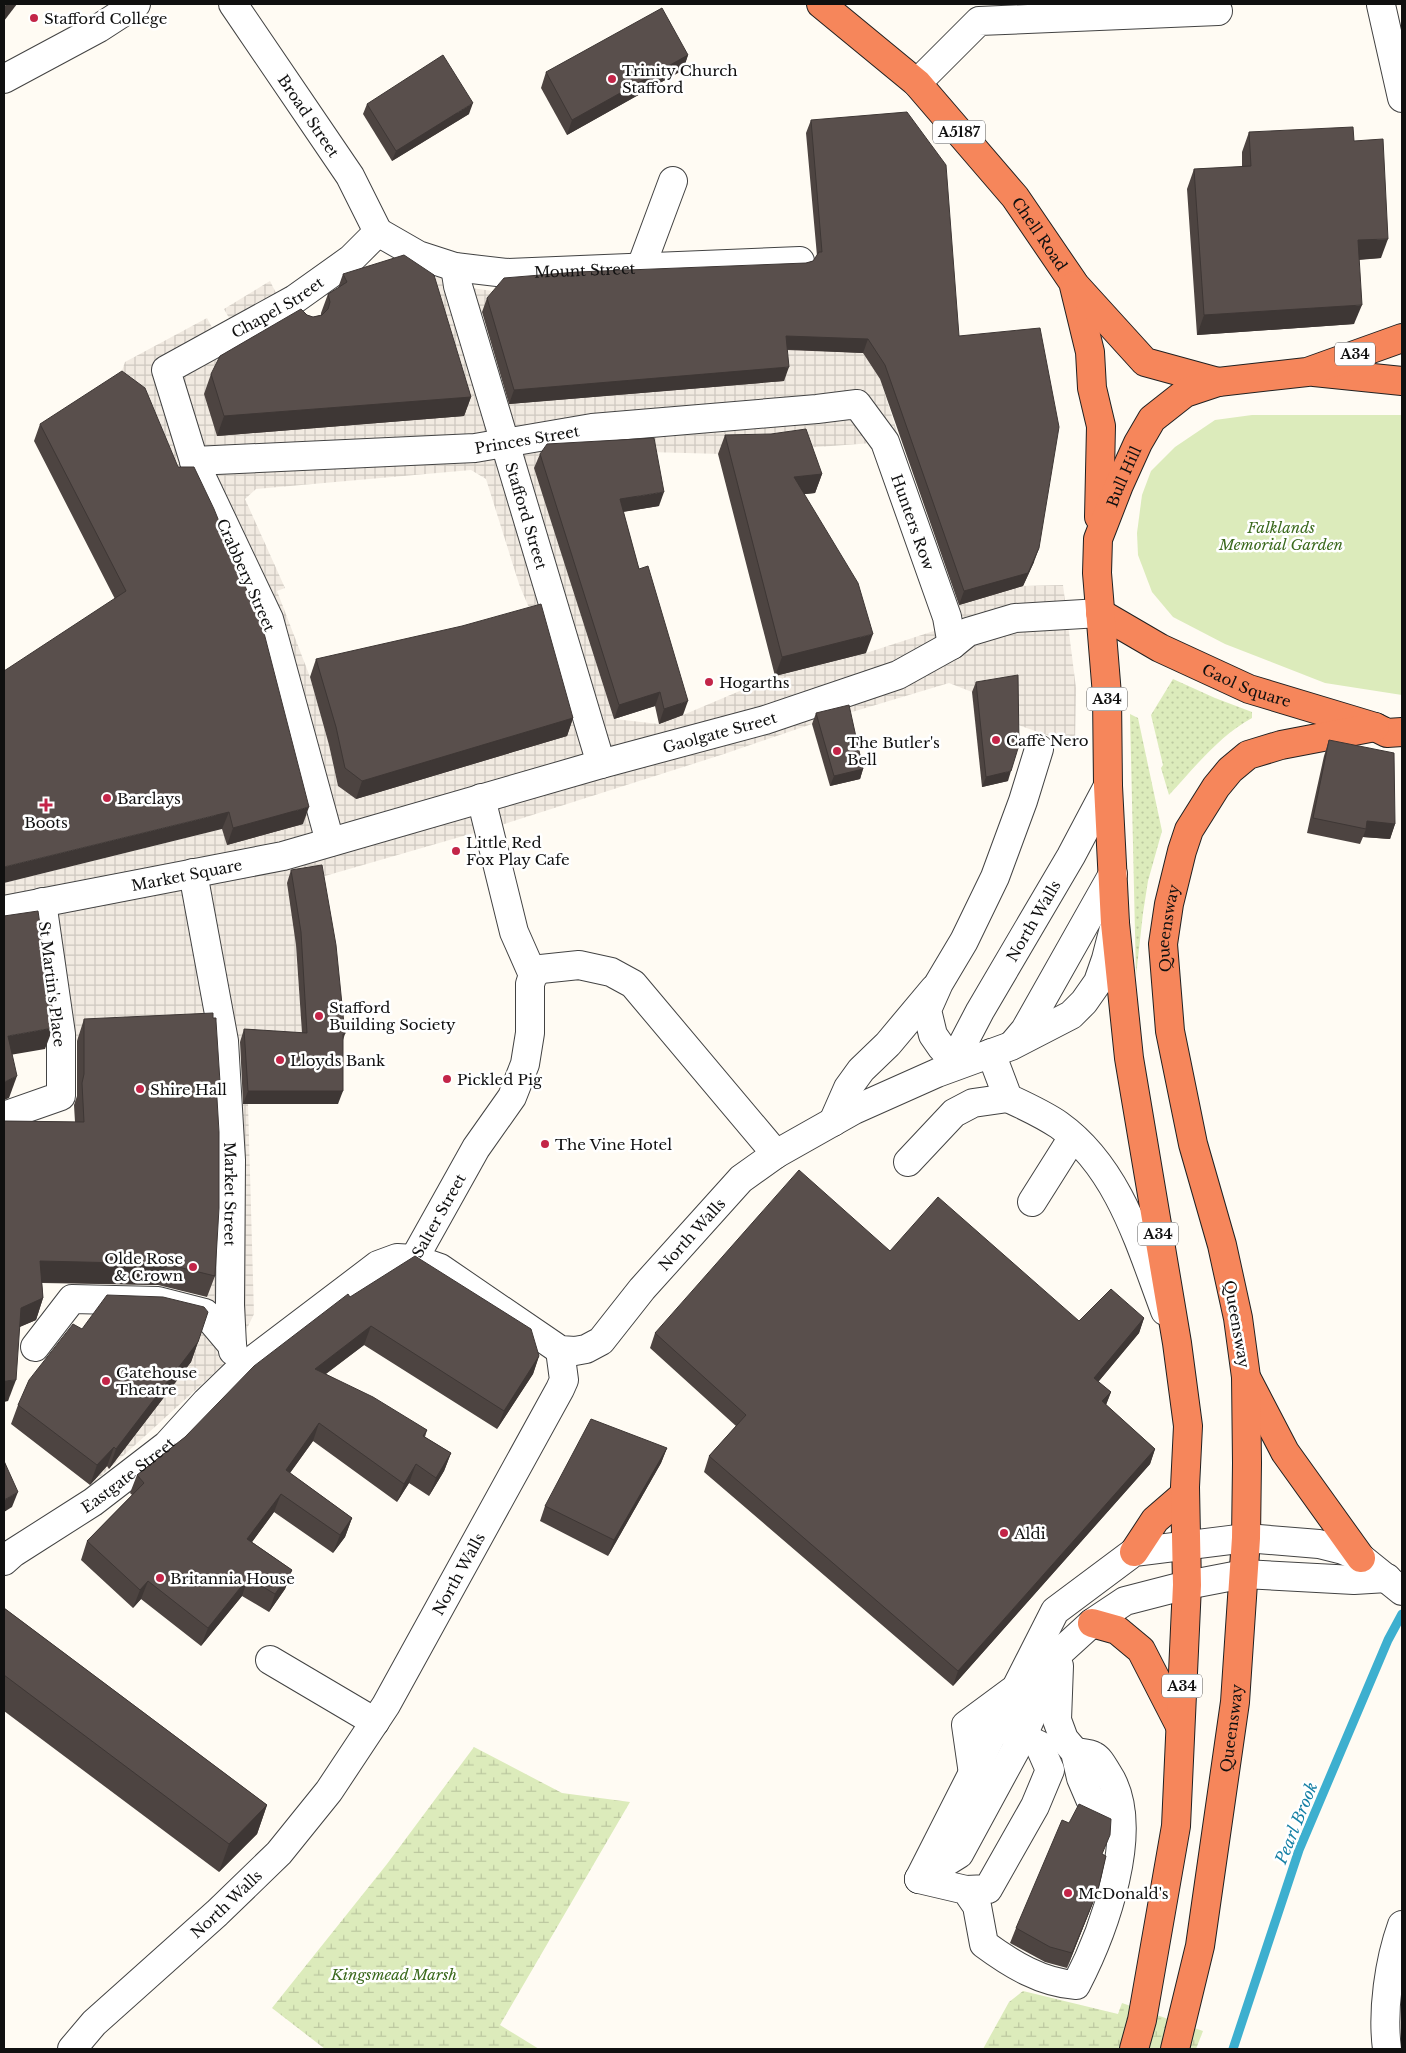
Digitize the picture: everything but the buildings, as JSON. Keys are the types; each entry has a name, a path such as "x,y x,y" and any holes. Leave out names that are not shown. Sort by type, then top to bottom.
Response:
{"highway":[{"name":"Chell Road","path":"822,4 917,83 1015,197 1073,282 1090,352 1092,388 1102,426 1098,538"},
{"name":"A5187","path":"1073,282 1144,362 1218,382"},
{"name":"A34","path":"1308,372 1402,338"},
{"path":"1218,382 1308,372 1402,381"},
{"name":"Bull Hill","path":"1100,613 1097,573 1098,538 1138,443 1152,419 1185,393 1218,382"},
{"name":"A34","path":"1100,613 1107,695 1108,786 1115,923 1129,1058 1177,1343 1188,1426 1186,1494 1187,1585 1176,1826 1142,2020 1134,2049"},
{"name":"Gaol Square","path":"1100,613 1160,648 1249,689 1376,727 1387,733 1402,732"},
{"name":"Queensway","path":"1178,2038 1200,1946 1216,1847 1235,1702 1246,1538 1246,1377 1236,1309 1222,1245 1193,1144 1170,1031 1163,944 1169,904 1189,830 1216,787 1230,770 1248,755 1281,745 1376,727"},
{"path":"1246,1377 1285,1452 1361,1558"},
{"path":"1134,1552 1155,1520 1186,1494"},
{"path":"1092,1623 1117,1630 1141,1650 1181,1727"}],"street":[{"path":"4,79 99,28 136,4"},
{"name":"Broad Street","path":"233,4 350,176 378,232"},
{"path":"1381,6 1402,98"},
{"path":"917,83 980,21 1218,11"},
{"path":"642,267 673,181"},
{"name":"Mount Street","path":"378,232 418,256 455,267 506,273 800,261"},
{"name":"Chapel Street","path":"166,370 294,309 351,259 378,232"},
{"name":"Stafford Street","path":"455,267 458,286 504,442 602,764"},
{"name":"Crabbery Street","path":"166,370 194,461 269,619 330,842"},
{"name":"Princes Street","path":"194,461 475,448 592,428 858,404"},
{"name":"Hunters Row","path":"858,404 885,442 947,617 952,645"},
{"name":"Gaolgate Street","path":"330,842 602,764 765,720 898,675 952,645 968,632 1015,618 1100,613"},
{"path":"833,1122 848,1088 861,1070 888,1044 938,983 964,941 1031,805 1039,749"},
{"name":"North Walls","path":"984,1053 980,1011 1071,856 1108,786"},
{"path":"481,798 514,932 533,975 541,969 580,965 611,972 633,984 776,1154"},
{"name":"Market Square","path":"4,910 283,856 330,842"},
{"name":"Market Street","path":"193,874 224,1041 231,1160 230,1305 232,1346 237,1372"},
{"name":"North Walls","path":"984,1053 1025,1030 1113,874"},
{"name":"St Martin's Place","path":"4,1116 61,1096 61,1034 42,902"},
{"name":"North Walls","path":"72,2049 94,2023 216,1913 279,1853 329,1791 375,1722 560,1389 564,1380 560,1350 575,1351 586,1349 600,1341 642,1289 741,1179 776,1154 854,1110 1071,1015 1084,1002 1098,982 1115,923"},
{"name":"Salter Street","path":"237,1372 378,1266 397,1258 414,1259 476,1148 512,1097 525,1064 528,1048 530,1033 530,984 533,975"},
{"path":"938,983 927,1010 932,1035 942,1048 984,1053 1008,1098"},
{"path":"908,1162 954,1113 973,1103 1008,1098 1059,1125 1091,1156 1123,1202 1177,1343"},
{"path":"1032,1202 1073,1138"},
{"path":"414,1259 440,1268 560,1350"},
{"path":"35,1347 72,1299 158,1301 205,1313 232,1346"},
{"name":"Eastgate Street","path":"4,1561 13,1553 93,1502 167,1445 206,1402 237,1372"},
{"path":"920,1879 1055,1611 1134,1552 1246,1538 1319,1544 1343,1550 1361,1558 1394,1585"},
{"path":"920,1879 959,1854 1022,1738 1059,1653 1092,1623 1125,1602 1187,1585 1244,1574 1354,1580 1394,1585"},
{"path":"966,1890 977,1906 984,1944 1004,1958 1045,1980 1076,1985 1100,1932 1117,1877 1121,1815 1102,1810 1090,1799 1081,1778 1075,1752 1064,1739 1057,1720 1059,1653"},
{"path":"270,1660 375,1722"},
{"path":"973,1774 966,1724 1016,1688"},
{"path":"920,1879 966,1890 988,1889 1035,1806 1050,1770 1039,1745 997,1726"},
{"path":"1387,2049 1384,2030 1387,2001 1392,1964 1402,1925"}],"green space":[{"name":"Falklands Memorial Garden","path":"1252,415 1402,415 1402,695 1325,683 1225,644 1173,617 1152,592 1138,555 1137,533 1142,495 1151,471 1175,447 1215,420"},
{"path":"1173,679 1252,712 1252,718 1218,743 1169,795 1161,768 1163,765 1151,715"},
{"path":"1130,714 1138,718 1162,831 1148,881 1136,976"},
{"name":"Kingsmead Marsh","path":"474,1747 562,1793 630,1802 500,2025 539,2049 325,2049 272,2008 387,1864"},
{"path":"1023,1991 1118,2014 1122,2003 1203,2031 1196,2049 983,2049 1009,2002"}],"shaded area":[{"path":"775,269 825,351 863,353 880,379 900,441 722,454 649,452 535,468 614,719 659,724 775,676 866,653 934,631 957,605 1023,586 1063,585 1076,688 1075,745 1015,724 1014,686 972,692 949,683 812,724 498,826 318,878 296,945 303,1046 237,1041 237,1104 248,1104 254,1314 234,1355 91,1485 191,1362 207,1301 211,1229 205,1034 71,1041 4,936 4,883 222,829 116,388 125,362 207,318 216,335 233,325 224,309 270,281 294,329 427,295 437,276 458,286 499,292 480,315 509,404 783,381","holes":["471,470 486,479 519,584 535,622 527,748 356,799 338,786 310,677 277,591 285,588 245,499 256,489"]}],"waterway":[{"name":"Pearl Brook","path":"1233,2049 1299,1850 1388,1640 1402,1614"}],"place":[{"name":"Stafford College","path":"34,18"},
{"name":"Trinity Church Stafford","path":"612,79"},
{"name":"Hogarths","path":"709,682"},
{"name":"Caffè Nero","path":"996,740"},
{"name":"The Butler's Bell","path":"837,751"},
{"name":"Barclays","path":"107,798"},
{"name":"Boots","path":"46,805"},
{"name":"Little Red Fox Play Cafe","path":"456,851"},
{"name":"Stafford Building Society","path":"319,1016"},
{"name":"Lloyds Bank","path":"280,1060"},
{"name":"Pickled Pig","path":"447,1079"},
{"name":"Shire Hall","path":"140,1089"},
{"name":"The Vine Hotel","path":"545,1144"},
{"name":"Olde Rose & Crown","path":"193,1267"},
{"name":"Gatehouse Theatre","path":"106,1381"},
{"name":"Aldi","path":"1004,1533"},
{"name":"Britannia House","path":"160,1578"},
{"name":"McDonald's","path":"1068,1893"}]}
